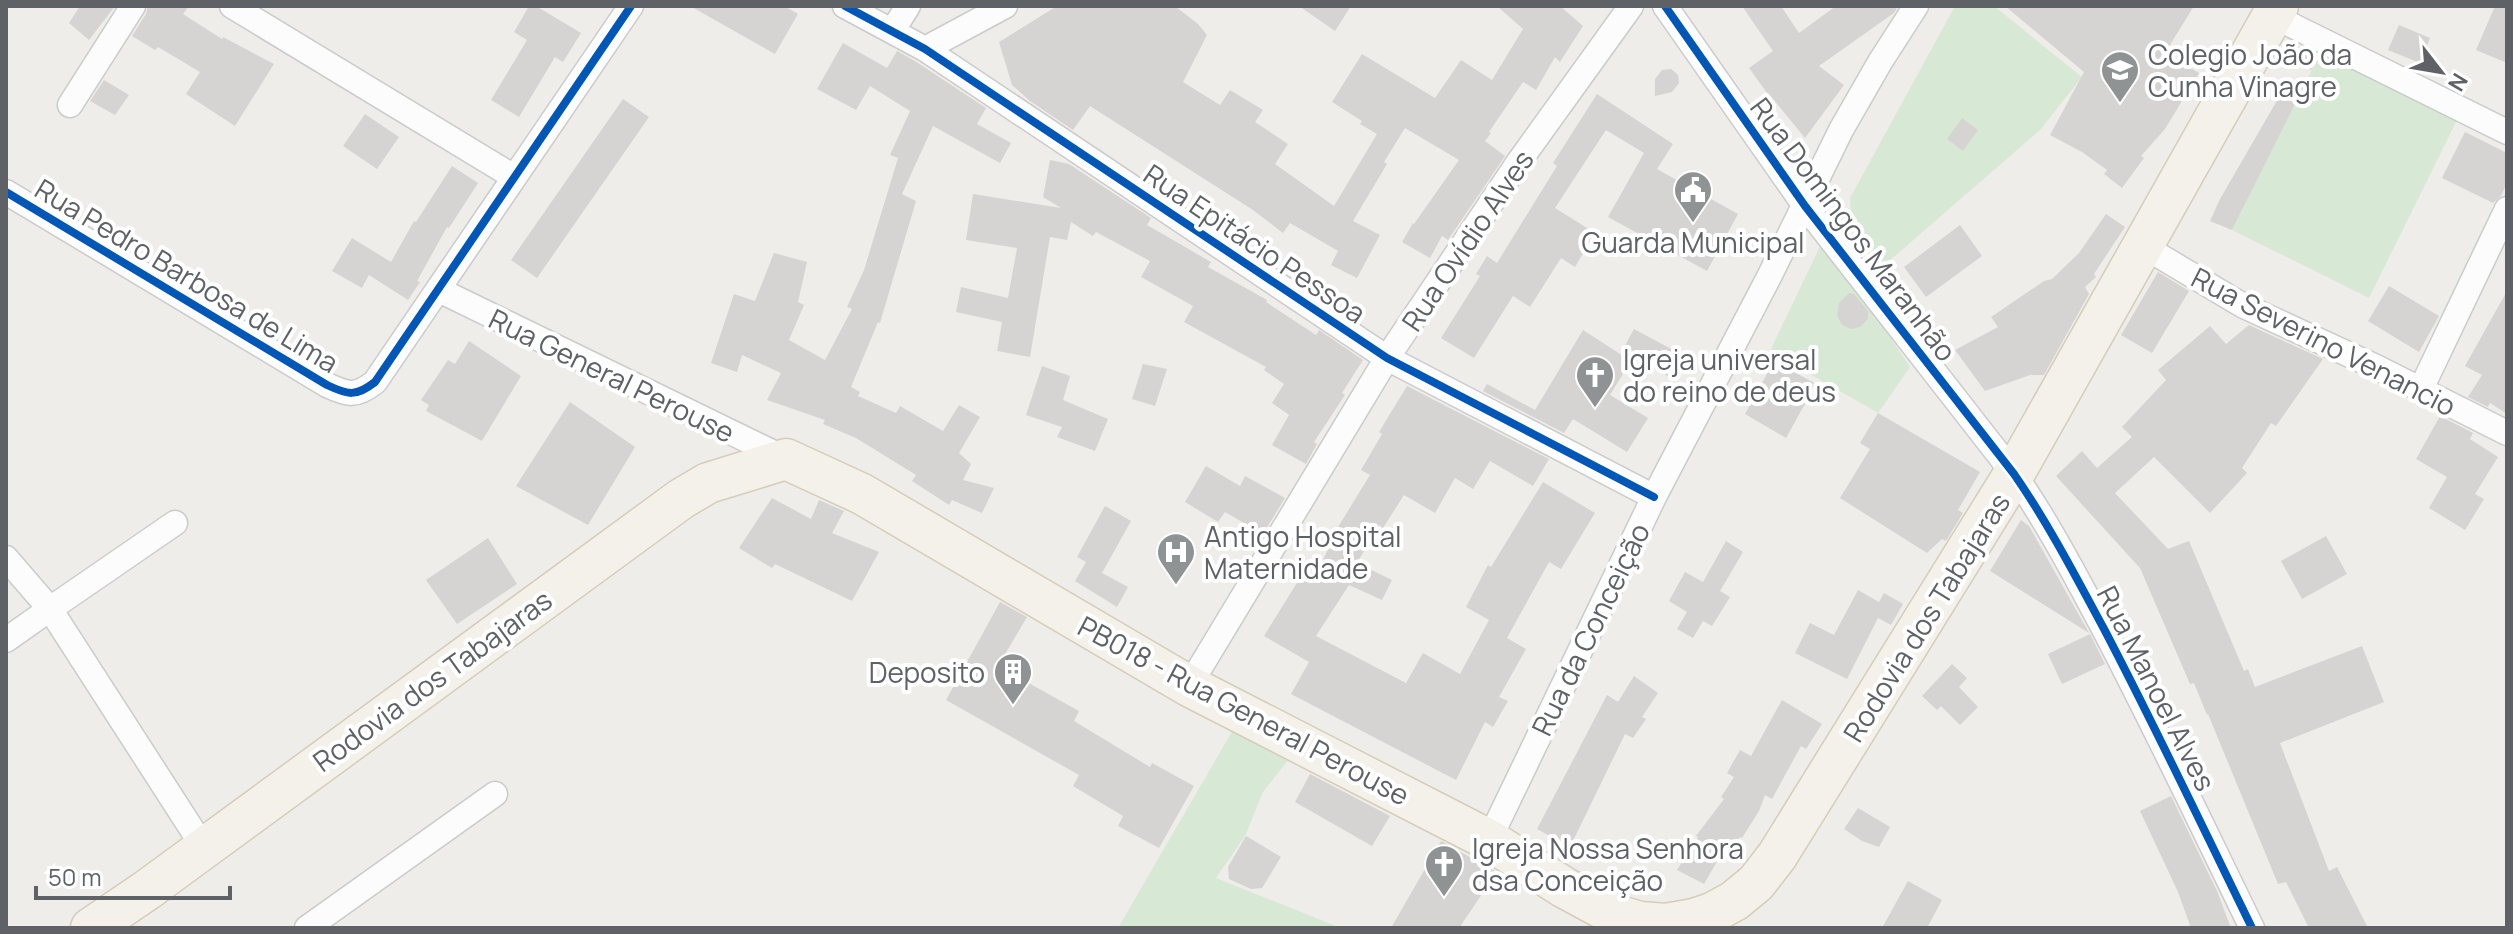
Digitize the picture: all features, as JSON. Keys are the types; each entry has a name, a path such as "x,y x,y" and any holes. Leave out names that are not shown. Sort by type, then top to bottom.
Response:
{"main road":[{"name":"Rodovia dos Tabajaras","path":"1712,913 1734,901 1756,883 1777,856 2014,474 2276,11"},
{"name":"Rodovia dos Tabajaras","path":"91,928 681,499 708,483 786,459"},
{"name":"PB018 - Rua General Perouse","path":"786,459 862,494 1189,686 1489,840 1613,914 1640,922 1666,924 1712,913"}],"street":[{"path":"70,105 133,6"},
{"path":"232,6 514,177"},
{"name":"Rua Pedro Barbosa de Lima","path":"6,192 341,392 352,394 363,391 375,382 631,6"},
{"name":"Rua Epitácio Pessoa","path":"845,6 925,49 1387,358 1654,497"},
{"path":"893,30 908,6"},
{"path":"925,49 1005,6"},
{"name":"Rua Ovídio Alves","path":"1189,686 1387,358 1518,163 1631,6"},
{"name":"Rua Domingos Maranhão","path":"1665,6 1805,206 2014,474"},
{"name":"Rua da Conceição","path":"1489,840 1654,497 1805,206 1841,130 1916,6"},
{"path":"2276,11 2507,132"},
{"path":"2421,389 2507,209"},
{"name":"Rua Severino Venancio","path":"2143,246 2242,305 2507,433"},
{"name":"Rua General Perouse","path":"439,290 786,459"},
{"name":"Rua Manoel Alves","path":"2014,474 2055,538 2118,656 2252,928"},
{"path":"6,640 175,523"},
{"path":"6,558 50,609 204,848"},
{"path":"307,928 495,794"}],"green space":[{"path":"1955,6 1994,6 2082,77 2040,130 1880,269 1851,214 1850,198"},
{"path":"2322,49 2459,116 2369,298 2232,230"},
{"path":"1824,238 1910,367 1878,413 1770,351"},
{"path":"1237,723 1293,754 1263,792 1245,836 1216,878 1341,928 1118,928"}],"building":[{"path":"80,6 115,6 89,40 69,23"},
{"path":"148,6 189,6 183,14 222,39 274,64 235,126 186,94 200,72 158,47 155,50 132,36"},
{"path":"529,6 536,6 581,33 563,62 555,57 519,117 491,100 527,40 514,32"},
{"path":"690,6 784,6 798,14 775,54"},
{"path":"1057,6 1175,6 1207,35 1183,82 1220,105 1230,90 1263,110 1255,122 1288,144 1275,164 1334,206 1377,134 1332,102 1362,54 1435,98 1461,60 1492,80 1523,29 1497,6 1560,6 1583,26 1560,62 1555,57 1536,90 1523,82 1489,132 1485,141 1505,156 1448,240 1442,236 1430,258 1402,242 1459,160 1405,128 1353,221 1380,235 1357,278 1331,265 1338,251 1290,223 1283,233 1253,210 1090,106 1073,130 1012,85 999,42"},
{"path":"1299,6 1351,6 1335,31"},
{"path":"1742,6 1781,6 1799,33 1836,6 1898,6 1894,13 1819,66 1844,85 1805,138 1749,68 1773,51"},
{"name":"Colegio João da Cunha Vinagre","path":"2005,6 2194,6 2165,53 2199,73 2165,129 2141,156 2144,158 2122,188 2104,174 2107,170 2050,135 2084,72"},
{"path":"2495,6 2507,6 2507,63 2476,50"},
{"path":"2399,25 2430,38 2420,63 2388,50"},
{"path":"843,43 887,68 897,51 915,61 986,108 977,124 1011,143 1000,163 933,126 902,194 916,201 880,323 851,387 860,392 858,396 896,413 900,406 943,431 959,405 980,417 959,453 971,464 963,480 994,488 982,513 952,500 949,505 912,481 916,475 856,438 823,424 825,420 767,400 781,373 742,355 737,372 711,363 734,294 755,301 774,253 807,262 798,302 804,305 789,340 825,360 852,309 847,307 864,270 898,158 890,155 910,111 870,86 856,110 817,89"},
{"path":"2295,44 2319,56 2311,70 2289,58"},
{"path":"1671,69 1678,75 1679,83 1672,92 1655,96 1655,79 1662,70"},
{"path":"2290,78 2304,86 2232,230 2210,221 2220,199"},
{"path":"104,80 129,95 115,115 90,101"},
{"path":"1597,94 1673,144 1657,169 1738,214 1707,271 1608,217 1644,153 1606,130 1555,208 1595,233 1575,267 1561,258 1530,307 1513,296 1474,358 1441,338 1480,276 1476,274 1487,256 1497,263 1557,166 1553,163"},
{"path":"623,99 649,117 537,278 511,260"},
{"path":"365,114 399,137 377,169 343,146"},
{"path":"1962,118 1978,130 1963,151 1947,139"},
{"path":"2465,132 2507,153 2507,183 2501,196 2493,203 2442,178"},
{"path":"1050,160 1069,164 1151,218 1147,225 1211,262 1208,267 1267,300 1316,335 1319,330 1363,360 1342,393 1345,395 1314,442 1317,444 1306,464 1272,445 1289,415 1272,403 1284,384 1264,370 1266,367 1184,322 1193,306 1141,277 1150,261 1096,232 1093,236 1071,222 1067,240 1050,237 1030,357 997,351 1002,322 956,312 961,287 1008,298 1017,248 966,240 973,194 1061,208 1043,197"},
{"path":"452,166 478,183 447,227 408,300 369,275 362,288 332,271 352,238 391,262 414,221"},
{"path":"2106,214 2125,227 2094,274 2096,277 2085,287 2089,294 2044,375 2030,375 1985,391 1955,350 1998,327 1991,317 2044,281 2052,279 2079,253"},
{"path":"1960,225 1982,256 1926,297 1904,267"},
{"path":"2158,272 2189,291 2152,353 2121,335"},
{"path":"2389,286 2439,316 2419,352 2368,321"},
{"path":"2507,291 2507,414 2490,403 2488,407 2468,397 2482,375 2465,366"},
{"path":"1849,293 1854,294 1868,311 1868,319 1860,327 1851,329 1842,325 1837,316 1839,303"},
{"path":"2249,325 2323,359 2276,426 2271,423 2242,468 2247,473 2210,513 2154,457 2115,493 2168,549 2189,541 2244,671 2248,669 2255,687 2362,646 2384,702 2280,743 2329,871 2337,867 2368,928 2309,928 2286,882 2278,884 2208,714 2194,683 2190,684 2140,568 2056,476 2082,451 2097,468 2132,437 2122,427 2166,380 2158,370 2210,326 2226,344"},
{"path":"1634,329 1688,358 1675,380 1622,351"},
{"path":"1583,330 1631,361 1610,395 1648,418 1627,452 1573,419 1564,433 1483,391 1487,384 1535,410"},
{"path":"469,341 521,376 482,441 426,411 429,405 421,400 448,360 455,364"},
{"path":"1774,361 1816,384 1786,438 1745,414"},
{"path":"1143,364 1167,369 1155,406 1132,399"},
{"path":"1042,366 1070,376 1063,400 1108,419 1095,451 1057,437 1062,427 1026,415"},
{"path":"1407,386 1549,459 1533,486 1490,461 1473,489 1455,478 1435,513 1404,495 1383,528 1379,525 1357,563 1392,580 1382,600 1349,585 1316,636 1406,683 1423,653 1460,674 1489,620 1466,607 1488,565 1491,567 1543,482 1595,513 1561,569 1549,562 1507,638 1526,649 1499,697 1508,701 1493,727 1485,722 1456,780 1291,694 1309,662 1264,636 1303,573 1314,579 1330,540 1370,475 1361,470 1382,434 1379,432"},
{"path":"570,402 635,447 588,525 516,486"},
{"path":"1878,413 1980,472 1958,510 1963,513 1946,541 1942,539 1927,553 1840,498 1870,449 1860,443"},
{"path":"2440,416 2473,433 2470,439 2498,457 2475,494 2484,499 2465,530 2429,508 2447,477 2416,459"},
{"path":"1206,466 1240,486 1245,476 1285,498 1263,534 1225,512 1218,522 1185,502"},
{"path":"772,498 811,519 819,500 844,511 832,533 879,552 852,601 775,564 772,568 739,548"},
{"path":"1105,506 1131,521 1102,573 1128,587 1117,607 1075,581 1086,562 1077,557"},
{"path":"2021,520 2029,526 2089,633 1990,571"},
{"path":"2326,536 2347,574 2302,599 2281,561"},
{"path":"488,538 517,584 457,624 426,580"},
{"path":"1726,541 1743,552 1720,591 1730,597 1712,626 1703,621 1693,638 1677,629 1687,612 1669,601 1685,572 1703,582"},
{"path":"1858,590 1879,602 1884,593 1903,604 1891,625 1878,618 1847,679 1795,653 1810,623 1834,635"},
{"path":"1000,602 1027,617 998,666 1079,711 1074,721 1150,767 1152,763 1194,786 1159,848 1118,826 1123,816 1073,786 1079,775 946,700"},
{"path":"2090,634 2105,664 2062,684 2048,654"},
{"path":"1952,664 1967,678 1959,687 1978,707 1960,725 1941,706 1937,710 1922,696"},
{"path":"1634,676 1658,693 1633,738 1625,734 1570,847 1537,829 1607,695 1618,702"},
{"path":"1782,700 1822,724 1806,749 1801,746 1772,799 1765,795 1742,838 1728,857 1722,853 1704,884 1677,870 1696,836 1724,799 1721,797 1734,777 1727,773 1740,750 1751,756"},
{"path":"1310,774 1390,816 1372,846 1295,802"},
{"path":"2171,796 2217,891 2231,928 2191,928 2178,892 2140,811"},
{"path":"1858,808 1890,827 1879,847 1862,841 1844,829"},
{"path":"1246,836 1281,857 1262,888 1251,889 1229,879 1228,867"},
{"name":"Igreja Nossa Senhora dsa Conceição","path":"1441,841 1497,872 1459,928 1391,928"},
{"path":"1908,881 1942,900 1927,928 1882,928"}],"cycle path":[{"path":"6,192 327,385 346,392 357,392 375,382 631,6"},
{"path":"845,6 925,49 1387,358 1654,497"},
{"path":"1665,6 1805,206 2014,474 2061,549 2122,664 2252,928"}],"place":[{"name":"Colegio João da Cunha Vinagre","path":"2120,104"},
{"name":"Guarda Municipal","path":"1693,224"},
{"name":"Igreja universal do reino de deus","path":"1595,409"},
{"name":"Antigo Hospital Maternidade","path":"1176,586"},
{"name":"Deposito","path":"1013,706"},
{"name":"Igreja Nossa Senhora dsa Conceição","path":"1444,898"}]}
